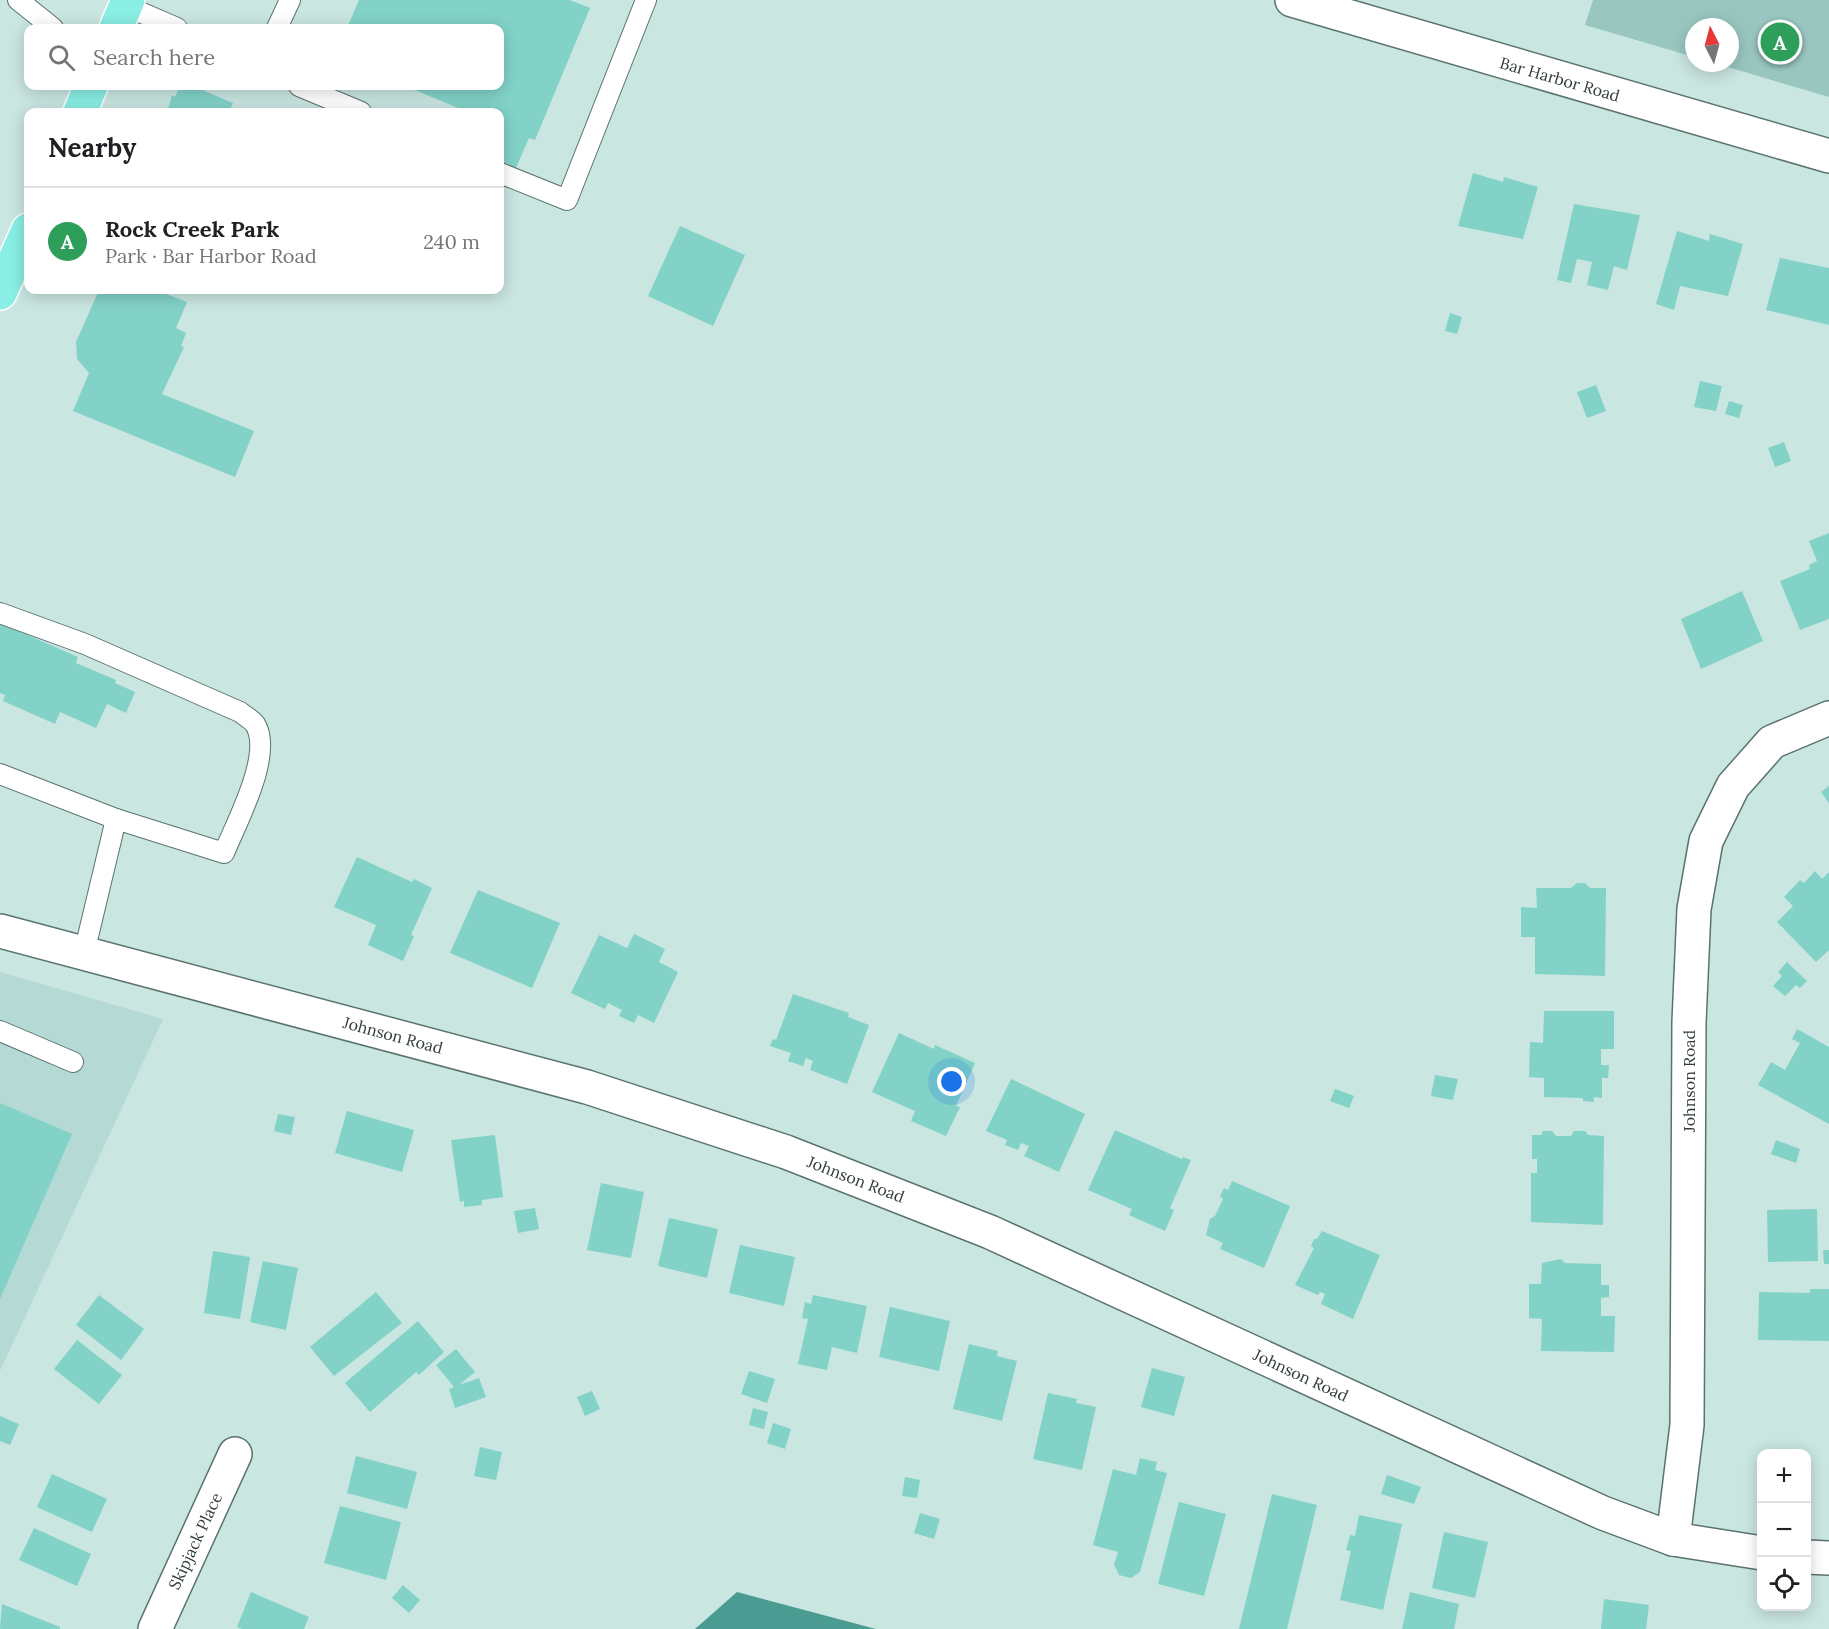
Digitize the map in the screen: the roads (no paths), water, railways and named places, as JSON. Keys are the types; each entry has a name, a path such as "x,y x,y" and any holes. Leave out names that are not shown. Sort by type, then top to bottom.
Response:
{"main road":[{"path":"82,108 89,90"},
{"path":"0,293 24,239"}],"street":[{"name":"Bar Harbor Road","path":"1292,0 1829,156"},
{"name":"Johnson Road","path":"1673,1539 1687,1425 1689,1022 1694,920 1706,841 1732,786 1772,742 1829,718"},
{"name":"Johnson Road","path":"0,931 587,1087 786,1152 990,1232 1592,1509 1673,1539 1757,1552"},
{"name":"Skipjack Place","path":"155,1629 235,1454"},
{"path":"1811,1557 1829,1558"}],"lane":[{"path":"18,0 48,24"},
{"path":"279,24 290,0"},
{"path":"504,175 567,200 646,0"},
{"path":"123,11 164,24"},
{"path":"309,90 351,108"},
{"path":"0,613 85,644 240,712 255,724 260,743 258,768 224,853 116,819 0,774"},
{"path":"84,953 116,819"},
{"path":"0,1031 73,1062"}],"place":[{"name":"Rock Creek Park","path":"1780,42"}]}
